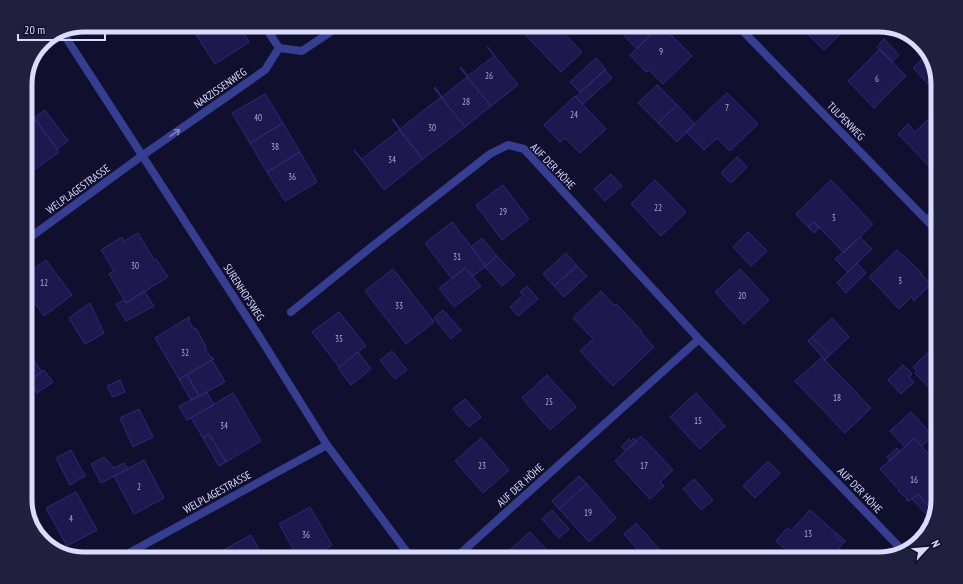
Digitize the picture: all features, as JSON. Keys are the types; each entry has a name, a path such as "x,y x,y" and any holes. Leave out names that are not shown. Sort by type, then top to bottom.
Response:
{"street":[{"path":"269,32 279,48 302,51 330,32"},
{"name":"TULPENWEG","path":"744,32 931,224"},
{"name":"SURENHOFSWEG","path":"65,36 328,444 407,552"},
{"name":"NARZISSENWEG","path":"143,155 265,70 279,48"},
{"name":"AUF DER HÖHE","path":"291,312 484,159 508,145 524,149 699,339 900,548"},
{"name":"WELPLAGESTRASSE","path":"32,236 143,155"},
{"path":"928,220 931,217"},
{"name":"AUF DER HÖHE","path":"462,552 699,339"},
{"name":"WELPLAGESTRASSE","path":"131,552 328,444"}],"building":[{"path":"194,32 204,32 197,36"},
{"path":"204,32 243,32 249,42 215,64 197,36"},
{"path":"523,32 563,32 582,52 561,72"},
{"path":"621,32 654,32 637,49"},
{"path":"654,32 668,32 692,56 663,84 649,70 646,72 630,55"},
{"path":"806,32 842,32 824,50"},
{"path":"884,39 899,55 892,62 877,47"},
{"path":"487,46 518,85 491,106 460,68 461,67 468,76 494,56"},
{"path":"880,49 906,76 874,108 848,81"},
{"path":"596,58 606,69 580,92 570,82"},
{"path":"924,58 930,74 930,86 913,68"},
{"path":"605,70 612,78 583,104 576,97"},
{"path":"467,77 491,106 465,127 434,88 435,87 442,97"},
{"path":"657,85 677,105 658,123 638,103"},
{"path":"727,93 758,124 730,151 717,138 704,150 686,132"},
{"path":"265,94 283,123 250,143 232,113"},
{"path":"575,96 606,129 580,153 565,138 560,142 544,125"},
{"path":"441,97 465,127 423,159 392,120 393,119 400,129"},
{"path":"677,105 695,124 677,142 658,123"},
{"path":"45,110 68,141 57,149 34,118"},
{"path":"931,117 931,168 898,134 908,124 915,132"},
{"path":"34,118 59,152 35,169 32,165 32,120"},
{"path":"283,123 300,152 267,172 250,143"},
{"path":"399,130 423,159 384,190 354,150 362,159"},
{"path":"300,152 317,182 285,201 267,172"},
{"path":"737,157 747,167 731,183 721,173"},
{"path":"611,174 622,186 605,201 594,189"},
{"path":"655,180 686,212 661,236 631,204"},
{"path":"831,180 873,224 844,253 814,222 808,227 796,214"},
{"path":"503,185 529,219 502,240 476,205"},
{"path":"452,222 486,266 473,276 465,268 452,279 425,243"},
{"path":"814,222 819,228 814,233 808,227"},
{"path":"748,232 767,251 751,266 733,247"},
{"path":"138,233 154,260 156,259 168,277 126,303 109,274 114,271 101,250 122,237 124,241"},
{"path":"860,237 872,249 848,272 835,259"},
{"path":"482,238 497,256 486,266 471,247"},
{"path":"897,250 922,273 921,274 931,284 914,301 911,297 899,309 869,277"},
{"path":"566,253 577,266 554,286 543,274"},
{"path":"497,256 515,275 502,286 485,267"},
{"path":"46,260 72,295 44,316 32,300 32,270"},
{"path":"857,263 866,273 846,293 837,283"},
{"path":"577,266 587,276 564,297 554,286"},
{"path":"465,268 481,286 454,307 439,288"},
{"path":"393,269 434,322 406,344 365,291"},
{"path":"740,269 769,300 744,324 715,292"},
{"path":"527,286 538,299 518,316 510,307 523,295 520,292"},
{"path":"144,291 154,306 126,321 116,304 124,300 126,303"},
{"path":"601,291 642,331 641,333 654,347 613,386 580,351 593,339 573,318"},
{"path":"90,303 104,333 85,344 69,318"},
{"path":"443,310 461,330 451,339 434,318"},
{"path":"339,312 366,346 339,367 312,332"},
{"path":"189,317 190,319 188,320 194,329 196,328 206,347 205,348 211,358 212,357 214,359 179,379 155,338"},
{"path":"832,318 849,337 830,355 812,337"},
{"path":"812,337 830,355 825,360 808,341"},
{"path":"931,350 931,390 915,373 917,371 913,367"},
{"path":"392,351 407,370 395,379 380,360"},
{"path":"358,352 371,369 351,385 338,368"},
{"path":"822,357 871,408 845,433 795,381"},
{"path":"32,358 42,372 32,379"},
{"path":"212,360 225,382 199,396 187,375"},
{"path":"903,365 912,374 909,377 914,382 901,394 888,380"},
{"path":"44,370 53,382 37,393 32,386 32,379"},
{"path":"187,375 199,396 191,400 179,379"},
{"path":"547,375 576,407 550,430 522,398"},
{"path":"120,380 125,392 113,397 107,386"},
{"path":"207,392 214,405 187,420 179,406"},
{"path":"233,393 261,441 226,462 209,434 203,438 191,418"},
{"path":"696,393 725,426 700,449 670,417"},
{"path":"465,399 481,417 469,427 453,409"},
{"path":"139,409 153,437 133,447 120,418"},
{"path":"911,412 931,434 931,438 922,446 914,438 905,447 890,431"},
{"path":"209,434 226,462 219,466 203,438"},
{"path":"641,436 673,470 660,482 664,486 650,499 615,461"},
{"path":"481,438 509,470 483,493 455,461"},
{"path":"634,438 637,441 626,451 621,447 629,439 631,441"},
{"path":"914,438 931,456 931,508 918,494 909,501 906,500 907,498 898,491 899,490 880,469"},
{"path":"897,448 900,452 890,461 887,457"},
{"path":"71,450 85,476 70,485 56,458"},
{"path":"104,457 114,468 124,463 128,469 101,483 91,464"},
{"path":"144,460 164,498 134,514 114,476"},
{"path":"768,461 780,473 755,498 743,486"},
{"path":"579,476 587,484 559,509 552,501"},
{"path":"694,479 713,500 701,510 683,489"},
{"path":"587,484 616,518 589,542 559,509"},
{"path":"76,492 97,530 67,546 46,508"},
{"path":"918,494 931,508 929,513 927,515 912,499"},
{"path":"310,507 332,545 320,552 295,552 279,524"},
{"path":"552,510 569,529 559,538 542,519"},
{"path":"810,510 836,533 835,535 843,543 839,548 843,552 788,552 776,541 787,528 791,531"},
{"path":"636,523 660,550 658,552 640,552 624,534"},
{"path":"530,532 549,552 507,552"},
{"path":"836,533 846,541 843,543 835,535"},
{"path":"251,535 260,552 220,552"}]}
